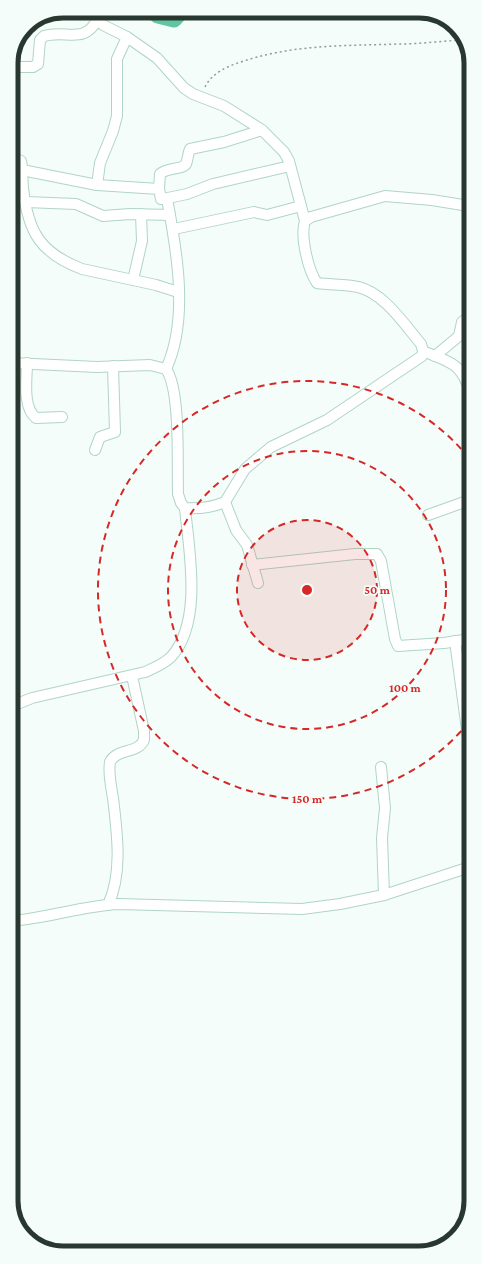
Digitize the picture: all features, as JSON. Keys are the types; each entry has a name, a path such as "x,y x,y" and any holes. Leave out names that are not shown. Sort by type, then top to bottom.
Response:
{"street":[{"path":"18,67 33,67 38,64 40,40 44,36 85,34 93,29 95,18"},
{"path":"97,18 103,25 127,37 157,58 184,88 239,114 262,130 284,152 290,166 305,221 302,229 303,240 310,268 317,283 357,287 370,291 379,297 402,322 421,344 423,351 422,356 416,361 373,388 348,407 327,420 271,447 240,476 225,502 190,508 181,503 178,494 177,424 171,381 166,368 173,352 177,335 179,267 174,229 167,199"},
{"path":"97,185 100,163 113,131 117,116 117,59 127,37"},
{"path":"262,130 224,142 190,149 184,166 163,171 160,174 158,189 161,199 187,194 213,184 290,166"},
{"path":"18,160 21,161 26,202 36,237 48,250 71,265 82,269 178,292"},
{"path":"22,170 97,185 158,189"},
{"path":"305,221 311,217 385,196 432,200 464,205"},
{"path":"26,202 76,204 103,216 141,214 170,215"},
{"path":"174,229 254,212 267,215 301,206"},
{"path":"133,280 142,241 141,214"},
{"path":"435,356 459,336 462,322 464,320"},
{"path":"423,351 449,361 459,369 464,376"},
{"path":"18,363 113,366 150,365 166,368"},
{"path":"27,363 28,407 31,414 36,418 62,417"},
{"path":"95,450 100,437 114,432 113,366"},
{"path":"225,502 238,533 247,545 258,583"},
{"path":"428,515 464,502"},
{"path":"18,704 32,698 132,676 160,666 171,657 182,640 187,628 192,595 190,508"},
{"path":"252,565 355,554 377,554 381,561 395,639 398,646 414,646 464,639"},
{"path":"455,641 464,708"},
{"path":"108,905 114,892 116,882 117,853 110,762 116,754 138,747 144,740 144,731 132,676"},
{"path":"381,767 385,808 382,838 384,894"},
{"path":"18,919 43,917 108,905 302,909 340,904 384,894 464,869"}],"path":[{"path":"201,96 206,84 218,72 240,63 278,52 332,45 401,44 457,40"}],"waterway":[{"path":"170,18 175,18"}]}
